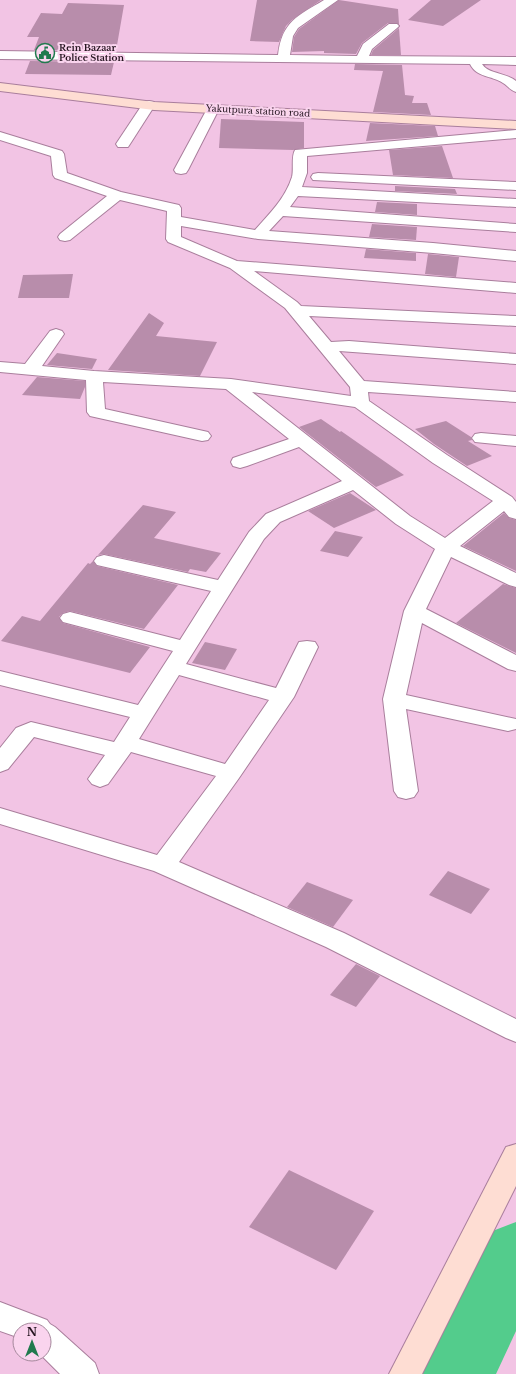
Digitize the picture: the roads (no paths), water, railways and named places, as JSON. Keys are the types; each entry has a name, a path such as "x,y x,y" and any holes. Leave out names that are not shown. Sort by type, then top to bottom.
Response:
{"street":[{"path":"284,58 286,40 290,30 304,18 332,0"},
{"path":"362,59 367,47 394,26"},
{"path":"0,54 516,61"},
{"path":"474,60 481,71 507,80 516,88"},
{"name":"Yakutpura station road","path":"0,87 149,105 516,125"},
{"path":"123,144 149,105"},
{"path":"181,170 213,109"},
{"path":"258,235 280,211 293,191 299,176 300,153 516,134"},
{"path":"2,138 57,154 60,175 174,214 258,235 433,248 516,256"},
{"path":"299,176 516,186"},
{"path":"293,191 516,203"},
{"path":"65,237 118,195"},
{"path":"280,211 516,228"},
{"path":"174,214 268,223"},
{"path":"174,214 173,239 235,265 291,305 326,347 359,395 440,459 513,510 446,547 414,611 394,699 406,791"},
{"path":"235,265 516,288"},
{"path":"296,311 516,321"},
{"path":"30,370 56,334"},
{"path":"326,347 349,346 516,359"},
{"path":"0,367 94,376 231,384 359,395 516,397"},
{"path":"94,376 96,412 202,436"},
{"path":"231,384 403,520 446,547 516,582"},
{"path":"481,438 516,441"},
{"path":"240,462 302,440"},
{"path":"100,779 123,747 256,536 273,518 356,482"},
{"path":"104,561 223,587"},
{"path":"414,611 516,664"},
{"path":"70,618 186,648"},
{"path":"163,865 231,772 283,697 307,647"},
{"path":"174,667 283,697"},
{"path":"0,678 144,713"},
{"path":"394,699 508,724"},
{"path":"0,764 24,733 31,729 123,747 231,772"},
{"path":"0,816 163,865 334,940 516,1031"},
{"path":"406,1374 516,1156"},
{"path":"0,1316 15,1322"},
{"path":"52,1345 83,1374"}],"waterway":[{"path":"456,1374 516,1254"}],"place":[{"name":"Rein Bazaar Police Station","path":"45,53"}]}
